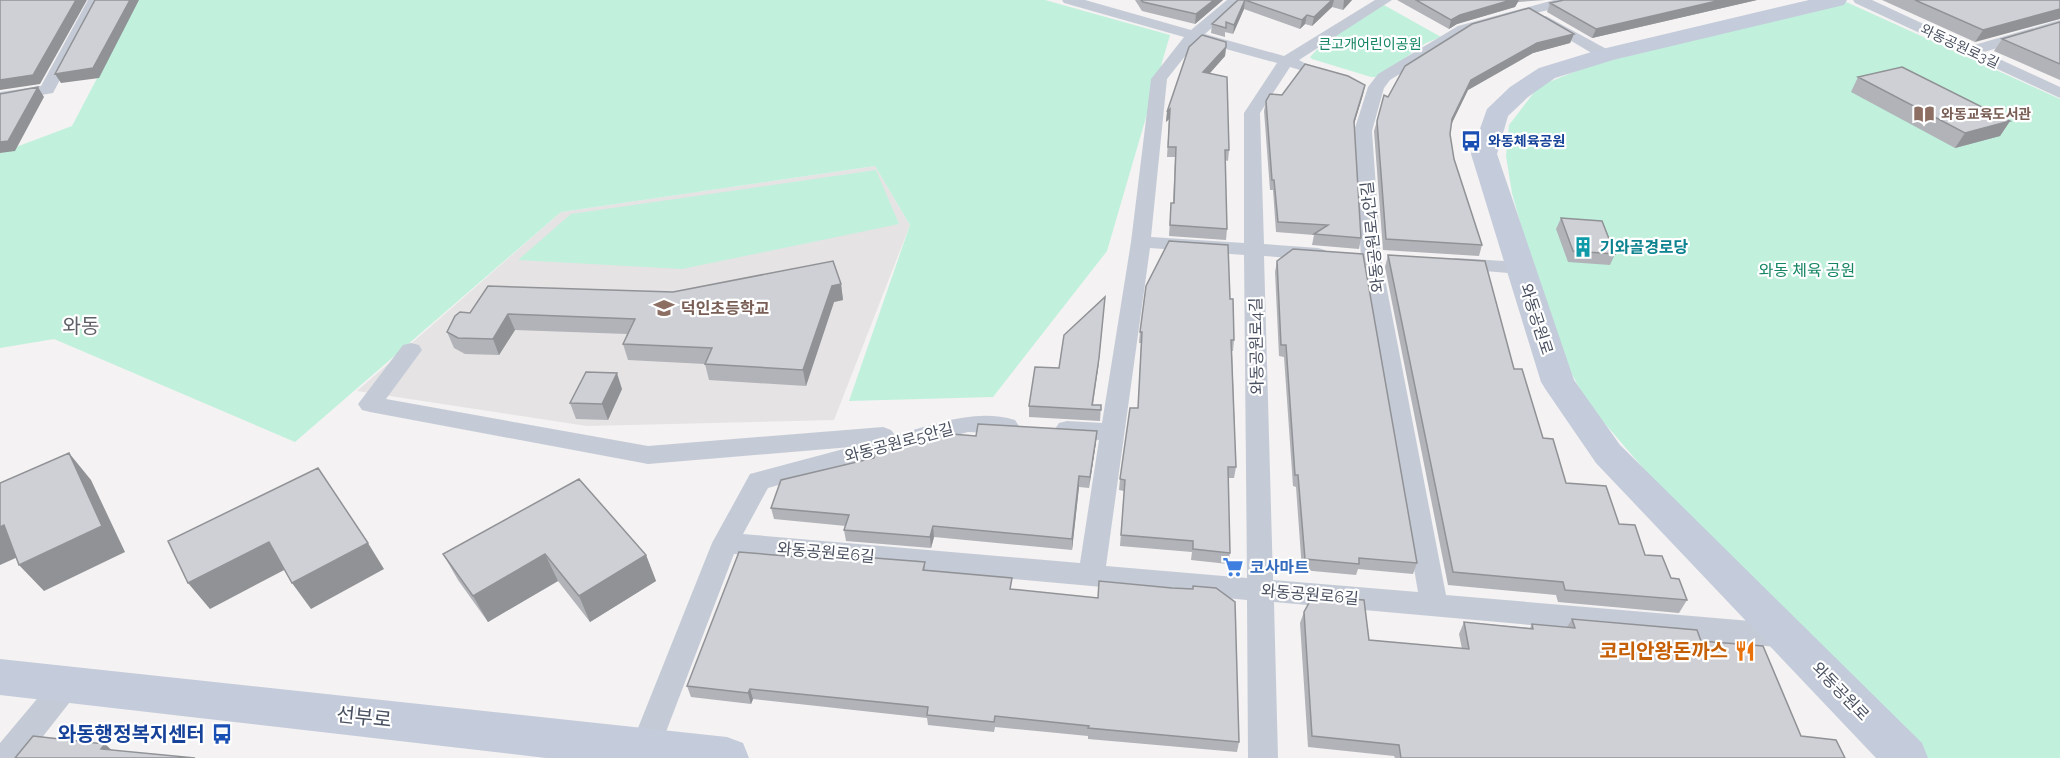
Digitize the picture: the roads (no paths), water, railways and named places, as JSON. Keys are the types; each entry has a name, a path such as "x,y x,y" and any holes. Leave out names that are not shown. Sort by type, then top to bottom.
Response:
{"street":[{"path":"0,97 48,90 95,0"},
{"path":"1069,0 1320,71"},
{"path":"1117,14 1135,0"},
{"path":"1091,575 1141,242 1159,80 1194,35 1236,0"},
{"name":"와동공원로4길","path":"1263,758 1252,114 1286,61 1385,0"},
{"name":"와동공원로4안길","path":"1434,605 1371,258 1363,130 1371,85 1463,30 1520,5 1574,0"},
{"name":"와동공원로","path":"1836,0 1606,55 1546,73 1519,92 1496,114 1484,154 1558,382 1608,454 1906,758"},
{"name":"와동공원로3길","path":"1860,0 2060,93"},
{"path":"1520,5 1606,55"},
{"path":"1969,51 2060,25"},
{"path":"2040,31 2060,39"},
{"path":"1141,242 1394,260"},
{"path":"1440,263 1520,268"},
{"path":"411,350 370,404 648,455 938,432"},
{"name":"와동공원로5안길","path":"645,748 725,543 759,481 968,424 1113,432"},
{"name":"와동공원로6길","path":"725,543 1787,636"},
{"name":"선부로","path":"0,677 727,758"},
{"path":"7,758 67,684"}],"place":[{"name":"와동교육도서관","path":"1924,114"},
{"name":"와동체육공원","path":"1471,141"},
{"name":"기와골경로당","path":"1583,247"},
{"name":"덕인초등학교","path":"664,308"},
{"name":"코사마트","path":"1233,567"},
{"name":"코리안왕돈까스","path":"1745,651"},
{"name":"와동행정복지센터","path":"222,734"}],"district":[{"name":"와동","path":"81,326"}],"park label":[{"name":"큰고개어린이공원","path":"1370,44"},
{"name":"와동 체육 공원","path":"1807,270"}]}
